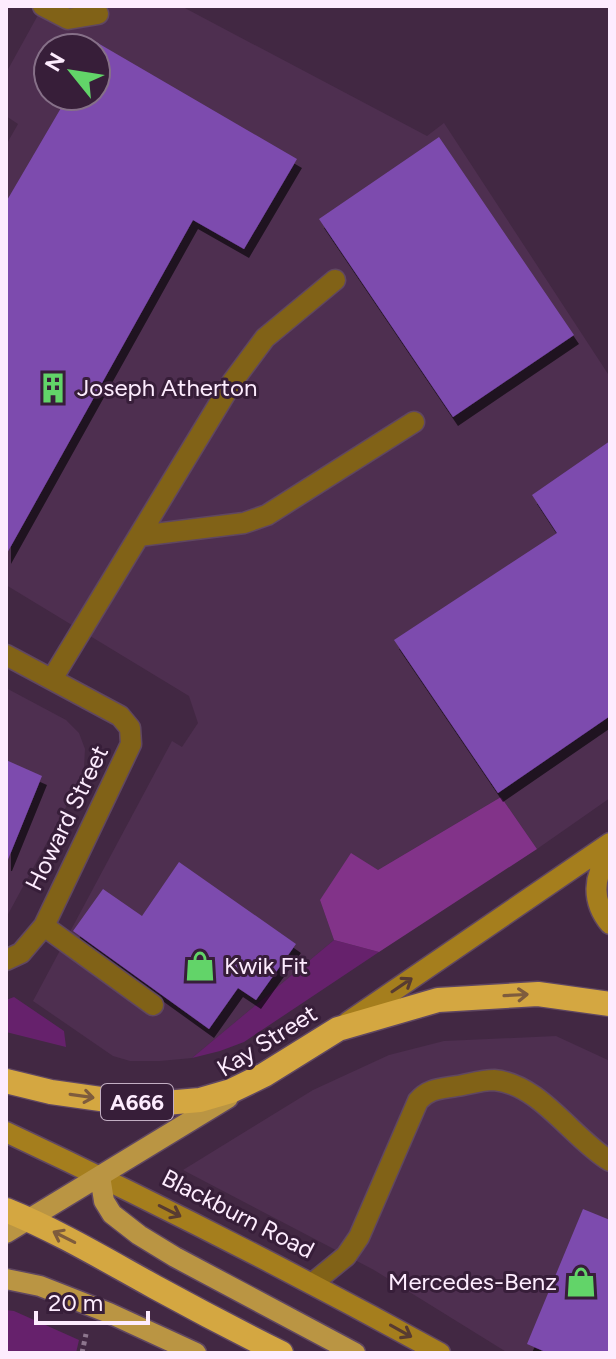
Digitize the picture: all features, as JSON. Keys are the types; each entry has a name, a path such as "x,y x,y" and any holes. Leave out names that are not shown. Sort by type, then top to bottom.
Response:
{"highway":[{"name":"Kay Street","path":"264,1075 338,1029 438,1000 538,994 610,1004"},
{"name":"A666","path":"6,1081 51,1092 122,1102 165,1103 200,1100 231,1091 264,1075"},
{"path":"6,1210 110,1260 215,1320 281,1353"}],"main road":[{"path":"338,1029 610,843"},
{"path":"610,853 603,862 596,883 598,900 610,924"},
{"name":"Kay Street","path":"6,1233 264,1075"},
{"name":"Blackburn Road","path":"6,1132 313,1283 440,1353"},
{"path":"100,1176 104,1201 112,1214 139,1235 355,1353"},
{"path":"6,1279 40,1286 109,1313 196,1353"}],"lane":[{"path":"43,6 68,19 98,14 90,6"},
{"path":"52,679 233,381 265,338 335,280"},
{"path":"139,536 244,523 267,515 414,422"},
{"name":"Howard Street","path":"6,655 120,716 130,728 131,744 44,926 21,953 6,960"},
{"path":"44,926 153,1005"},
{"path":"313,1283 346,1256 359,1237 418,1101 425,1092 491,1080 513,1084 538,1099 597,1153 610,1161"}],"shaded area":[{"path":"43,6 181,6 427,136 444,123 610,377 610,798 537,849 501,797 378,870 320,900 334,940 192,1058 130,1061 113,1056 33,1001 172,741 182,747 198,723 189,696 6,585 6,145 18,124 6,116 6,73"},
{"path":"6,688 66,720 79,733 85,749 79,783 6,918"},
{"path":"501,797 537,849 379,952 334,940 320,900 351,853 378,870"},
{"path":"334,940 379,952 244,1042 192,1058"},
{"path":"14,997 64,1031 66,1047 6,1032 6,1000"},
{"path":"556,1036 610,1061 610,1353 508,1353 374,1270 183,1170 313,1090 389,1055 444,1041"},
{"path":"6,1310 79,1340 76,1353 6,1353"}],"building":[{"path":"112,51 297,159 244,249 193,220 6,555 6,202 59,112 112,112"},
{"path":"439,137 574,335 453,417 319,219"},
{"path":"610,441 610,716 498,793 394,640 557,533 532,495"},
{"path":"6,760 42,776 7,862 6,862"},
{"name":"Kwik Fit","path":"179,862 296,944 256,1000 238,988 209,1029 73,931 103,889 142,916"},
{"name":"Mercedes-Benz","path":"583,1209 610,1220 610,1353 548,1353 527,1344"}],"place":[{"name":"Joseph Atherton","path":"53,388"},
{"name":"Kwik Fit","path":"200,966"},
{"name":"Mercedes-Benz","path":"581,1282"}]}
